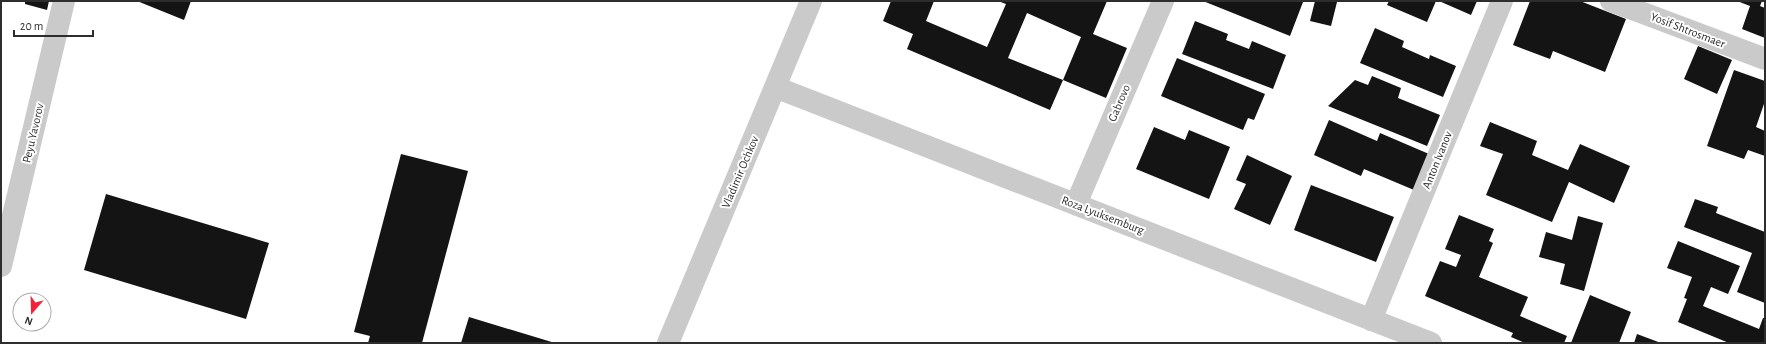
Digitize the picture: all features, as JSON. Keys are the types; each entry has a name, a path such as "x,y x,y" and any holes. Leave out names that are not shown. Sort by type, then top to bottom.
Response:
{"street":[{"name":"Peyu Yavorov","path":"1,266 64,1"},
{"name":"Vladimir Ochkov","path":"668,343 811,1"},
{"name":"Gabrovo","path":"1076,204 1163,1"},
{"name":"Anton Ivanov","path":"1371,320 1502,1"},
{"name":"Yosif Shtrosmaer","path":"1611,1 1765,59"},
{"name":"Roza Lyuksemburg","path":"775,87 1431,343"}],"building":[{"path":"25,1 49,1 47,10 25,4"},
{"path":"137,1 191,1 184,20"},
{"path":"891,1 934,1 926,21 987,47 1006,4 998,1 1107,1 1093,34 1127,48 1106,98 1063,80 1050,110 907,49 913,34 883,21","holes":["1027,13 1081,37 1063,80 1008,58"]},
{"path":"1203,1 1299,1 1303,2 1290,36"},
{"path":"1315,1 1337,2 1331,26 1310,21"},
{"path":"1389,1 1436,1 1427,22 1387,5"},
{"path":"1439,1 1477,1 1471,15"},
{"path":"1530,1 1580,1 1626,19 1605,72 1553,51 1550,59 1513,45"},
{"path":"1737,1 1762,1 1760,6 1765,8 1765,38 1742,29 1750,6"},
{"path":"1195,21 1228,34 1226,40 1249,49 1252,41 1286,55 1273,89 1182,54"},
{"path":"1375,28 1404,41 1402,47 1429,59 1430,55 1456,66 1443,97 1360,63"},
{"path":"1698,46 1732,60 1717,94 1684,79"},
{"path":"1177,58 1265,94 1254,120 1248,118 1243,130 1161,96"},
{"path":"1734,70 1765,81 1765,101 1756,127 1765,131 1765,156 1748,150 1744,159 1707,146"},
{"path":"1372,76 1401,88 1398,98 1440,115 1427,146 1328,106 1355,80 1368,85"},
{"path":"1329,120 1377,141 1380,133 1429,154 1414,190 1364,169 1361,176 1314,155"},
{"path":"1490,122 1537,141 1532,155 1568,170 1580,144 1630,166 1614,203 1569,182 1552,222 1486,195 1503,154 1480,146"},
{"path":"1154,127 1185,140 1189,130 1230,147 1209,199 1136,169"},
{"path":"401,154 468,171 422,343 368,343 370,336 354,332"},
{"path":"1247,155 1292,176 1270,225 1234,209 1246,184 1236,180"},
{"path":"1311,185 1394,217 1376,262 1294,230"},
{"path":"106,194 269,243 246,319 84,270"},
{"path":"1695,199 1718,207 1716,213 1765,232 1765,303 1737,292 1752,253 1684,227"},
{"path":"1459,215 1494,229 1489,241 1493,243 1479,277 1528,297 1520,316 1567,336 1564,343 1525,343 1511,337 1513,333 1425,296 1440,261 1456,267 1461,255 1445,249"},
{"path":"1578,216 1603,223 1584,291 1560,284 1565,264 1539,257 1546,232 1572,240"},
{"path":"1678,241 1740,266 1728,294 1711,287 1703,306 1759,329 1763,318 1765,318 1765,343 1729,343 1678,322 1687,299 1684,298 1692,277 1667,268"},
{"path":"1590,295 1631,312 1619,343 1571,343"},
{"path":"469,317 555,343 461,343"},
{"path":"1637,334 1661,343 1634,343"}]}
